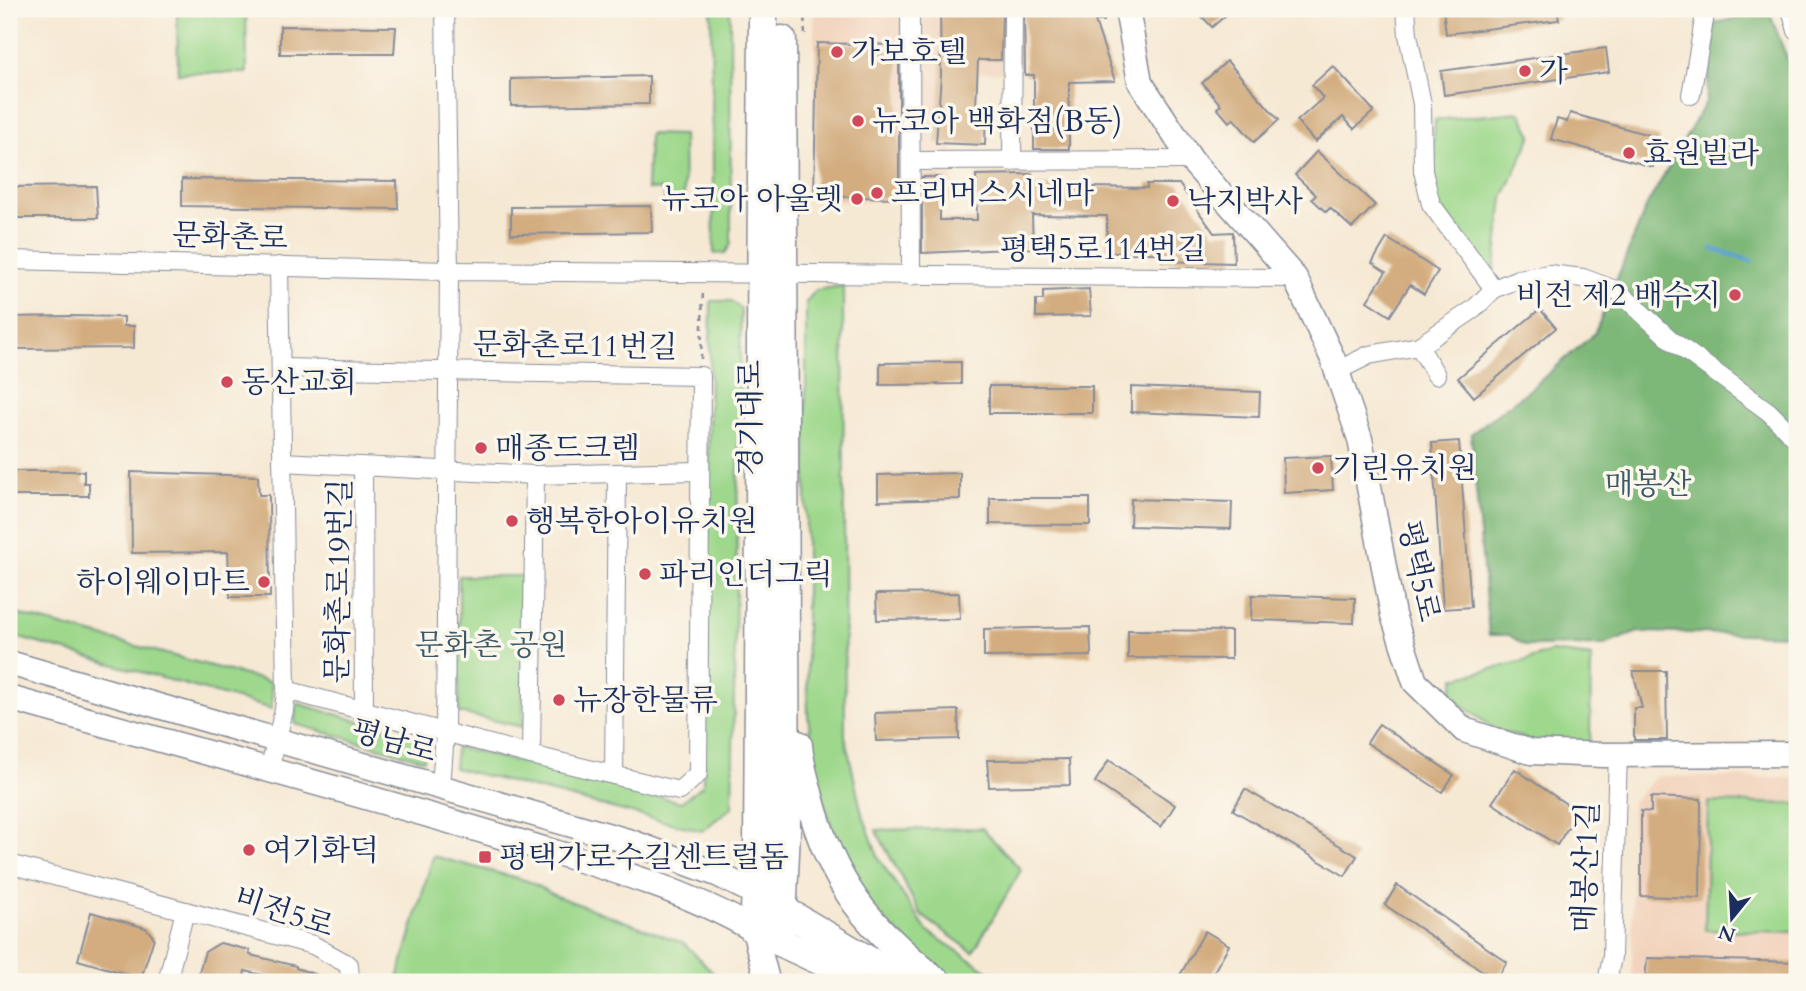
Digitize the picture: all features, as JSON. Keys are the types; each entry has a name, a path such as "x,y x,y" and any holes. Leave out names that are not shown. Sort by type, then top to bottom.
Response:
{"main road":[{"name":"경기대로","path":"763,9 785,652 786,831 781,941"},
{"name":"경기대로","path":"754,930 782,9"},
{"name":"평택5로","path":"1127,9 1140,82 1191,160 1295,278 1337,371 1360,439 1393,615 1415,682 1464,730 1531,752 1797,754"},
{"path":"785,652 799,755 816,821 833,867 856,904 893,946 937,982"},
{"name":"평남로","path":"9,663 631,842 717,874 757,894"},
{"name":"평남로","path":"9,698 428,814 616,871 727,914 754,930"},
{"path":"9,711 75,730 131,732"},
{"path":"757,894 905,982"},
{"path":"754,930 821,961 856,982"},
{"path":"754,930 767,981"},
{"path":"767,981 781,941"}],"street":[{"path":"444,9 449,271"},
{"path":"910,9 911,276"},
{"path":"1012,162 1013,9"},
{"path":"1406,9 1408,35 1422,104 1423,171 1431,204 1494,289"},
{"path":"1691,95 1706,9"},
{"path":"1791,9 1797,31"},
{"path":"911,161 1191,160"},
{"name":"문화촌로","path":"9,260 449,271 772,275"},
{"name":"문화촌로19번길","path":"279,266 286,690 364,709 363,467 449,471"},
{"name":"문화촌로11번길","path":"448,373 701,376 698,471 698,774 679,790 445,733 449,471 448,373 449,271"},
{"path":"1337,371 1369,355 1419,346 1474,309 1494,289 1518,279 1549,274 1583,278 1618,291 1671,340 1769,412 1797,440"},
{"name":"평택5로114번길","path":"772,275 1295,278"},
{"path":"1419,346 1436,375"},
{"path":"281,368 448,373"},
{"path":"282,462 363,467"},
{"path":"449,471 536,475 698,471"},
{"path":"614,775 617,474"},
{"path":"531,755 536,475"},
{"path":"268,771 284,710 286,690"},
{"path":"364,709 445,733 441,787"},
{"name":"매봉산1길","path":"1607,982 1612,957 1618,753"},
{"name":"비전5로","path":"9,864 313,946 349,965 350,982"},
{"path":"167,982 185,911"}],"path":[{"path":"804,9 805,40"},
{"name":"문화촌로11번길","path":"701,376 703,274"}],"shaded area":[{"path":"814,9 1022,9 1022,72 952,73 953,201 816,202"},
{"path":"1656,776 1797,778 1797,982 1632,982 1632,802"}],"green space":[{"path":"177,9 246,9 247,73 178,73"},
{"path":"711,9 730,9 731,244 725,253 714,254"},
{"name":"매봉산","path":"1769,11 1793,74 1797,75 1797,635 1638,632 1604,645 1526,646 1509,635 1489,635 1471,434 1533,387 1595,333 1647,205 1706,102 1715,23"},
{"path":"1520,112 1532,135 1503,198 1494,275 1435,201 1431,185 1435,120"},
{"path":"649,134 683,135 684,201 665,202 664,190 647,189"},
{"path":"843,286 845,736 861,810 879,859 927,931 1005,982 953,982 884,924 854,881 834,834 815,772 808,715 806,617 806,302 816,290"},
{"path":"711,301 731,301 741,309 732,807 702,831 454,768 456,747 681,802 703,785"},
{"name":"문화촌 공원","path":"459,576 523,576 523,727 459,713"},
{"path":"9,612 267,681 271,683 272,709 9,635"},
{"path":"1551,652 1591,657 1590,746 1538,743 1494,729 1450,696 1455,678"},
{"path":"296,703 426,740 424,760 295,724"},
{"path":"1708,802 1797,804 1797,932 1705,930"},
{"path":"982,828 1021,870 973,952 921,915 876,830"},
{"path":"433,856 528,881 556,896 684,943 722,982 397,982"}],"building":[{"path":"940,9 1002,9 1001,60 978,60 976,107 986,107 985,145 936,143 941,75"},
{"path":"1024,9 1104,9 1104,21 1095,21 1115,81 1069,82 1069,149 1034,149 1034,75 1025,75"},
{"path":"1195,9 1233,9 1212,27"},
{"path":"1443,9 1557,9 1559,20 1446,34"},
{"path":"280,26 396,27 394,54 280,54"},
{"name":"뉴코아 백화점(B동)","path":"817,43 899,45 899,198 814,196"},
{"name":"가","path":"1606,48 1609,72 1444,95 1441,71"},
{"path":"1227,61 1279,120 1254,142 1234,119 1229,122 1217,108 1221,105 1202,83"},
{"path":"1333,66 1374,111 1354,129 1343,117 1315,142 1297,121 1323,98 1312,85"},
{"path":"649,76 649,104 511,106 511,79"},
{"name":"효원빌라","path":"1570,113 1660,138 1653,167 1551,139 1557,119 1567,122"},
{"path":"1317,151 1375,205 1352,228 1330,208 1326,212 1312,199 1316,195 1295,175"},
{"path":"1032,174 1032,186 1147,188 1147,184 1179,184 1214,233 1233,232 1234,263 1162,261 1162,253 1107,253 1107,216 1032,215 1033,248 922,253 922,177 940,177 940,220 977,220 976,175"},
{"path":"182,179 397,181 398,209 182,206"},
{"path":"96,186 98,218 9,218 9,187"},
{"path":"651,206 652,232 511,234 511,207"},
{"path":"1387,238 1438,271 1424,294 1410,285 1390,316 1367,301 1386,272 1372,263"},
{"path":"1089,289 1091,316 1036,317 1036,300 1043,300 1043,291"},
{"path":"1540,309 1556,328 1474,397 1458,378"},
{"path":"9,317 124,317 124,326 134,326 134,348 9,349"},
{"path":"961,362 961,384 880,385 880,363"},
{"path":"989,386 1092,386 1092,413 989,413"},
{"path":"1131,387 1260,392 1259,417 1131,412"},
{"path":"1459,441 1471,607 1443,609 1432,443"},
{"name":"기린유치원","path":"1331,456 1333,490 1284,493 1283,458"},
{"path":"9,471 84,471 84,483 89,483 89,496 9,496"},
{"path":"131,472 258,476 259,495 269,495 270,597 230,597 228,552 132,553"},
{"path":"960,473 960,499 878,501 878,475"},
{"path":"990,498 1090,498 1090,525 990,524"},
{"path":"1131,499 1232,502 1231,529 1130,526"},
{"path":"959,593 960,619 877,620 876,594"},
{"path":"1252,595 1355,598 1354,623 1251,620"},
{"path":"1090,627 1091,656 984,657 984,629"},
{"path":"1128,630 1231,631 1231,659 1128,658"},
{"path":"1633,671 1666,671 1667,740 1634,740 1634,708 1642,708"},
{"path":"958,710 959,739 876,741 875,713"},
{"path":"1379,724 1454,775 1442,792 1367,743"},
{"path":"1069,759 1070,785 989,787 987,760"},
{"path":"1109,760 1175,805 1161,827 1095,782"},
{"path":"1515,769 1578,812 1557,845 1492,803"},
{"path":"1245,789 1357,856 1345,876 1233,810"},
{"path":"1651,797 1701,799 1700,898 1641,896 1641,811 1651,812"},
{"path":"1397,885 1507,962 1496,980 1385,905"},
{"path":"91,912 146,928 154,938 141,978 78,960"},
{"path":"1205,931 1229,945 1208,982 1176,982"},
{"path":"220,943 249,950 250,955 296,966 332,980 295,982 245,971 243,982 196,982 205,952"},
{"path":"1647,958 1797,962 1797,982 1645,982"}],"waterway":[{"path":"1712,249 1752,261"}],"place":[{"name":"가보호텔","path":"837,52"},
{"name":"가","path":"1525,71"},
{"name":"뉴코아 백화점(B동)","path":"858,121"},
{"name":"효원빌라","path":"1629,153"},
{"name":"프리머스시네마","path":"877,193"},
{"name":"뉴코아 아울렛","path":"857,199"},
{"name":"낙지박사","path":"1173,201"},
{"name":"비전 제2 배수지","path":"1735,295"},
{"name":"동산교회","path":"227,382"},
{"name":"매종드크렘","path":"481,448"},
{"name":"기린유치원","path":"1318,468"},
{"name":"행복한아이유치원","path":"512,521"},
{"name":"파리인더그릭","path":"645,574"},
{"name":"하이웨이마트","path":"264,582"},
{"name":"뉴장한물류","path":"559,700"},
{"name":"여기화덕","path":"249,850"},
{"name":"평택가로수길센트럴돔","path":"485,857"}]}
